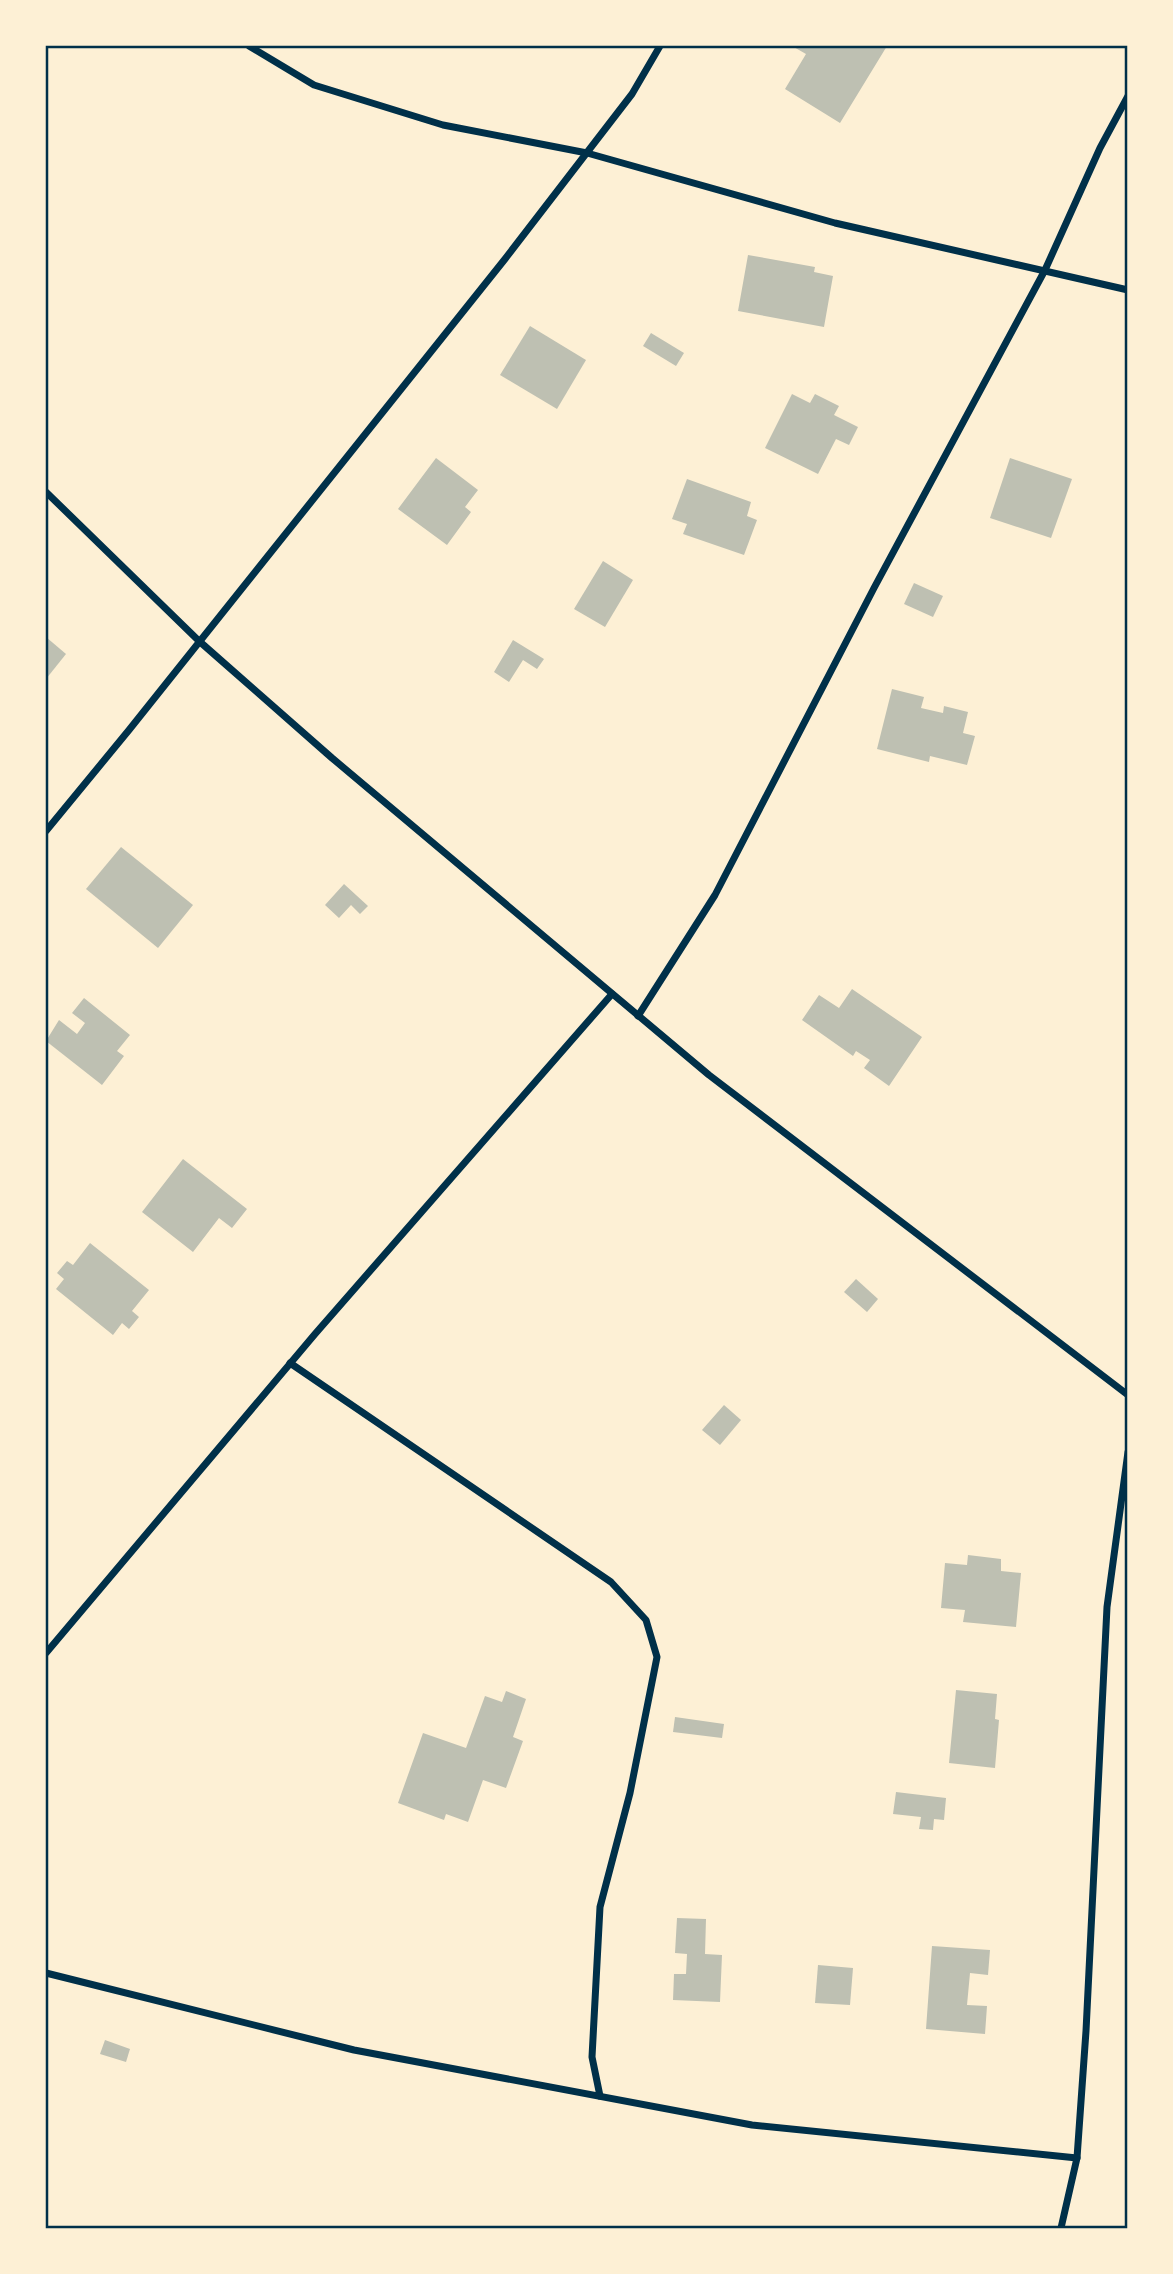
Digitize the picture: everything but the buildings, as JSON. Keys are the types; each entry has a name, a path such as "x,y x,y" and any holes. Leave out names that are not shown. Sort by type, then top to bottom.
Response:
{"street":[{"path":"249,46 314,85 443,125 587,153 835,223 1128,289"},
{"path":"46,831 505,259 632,94 660,46"},
{"path":"638,1016 715,895 881,576 1045,271 1100,148 1128,96"},
{"path":"46,492 200,642 332,758 638,1016 709,1075 1128,1395"},
{"path":"46,1653 290,1363 612,993"},
{"path":"290,1363 611,1582 646,1620 657,1657 630,1793 600,1907 592,2057 600,2096"},
{"path":"1061,2228 1077,2158 1107,1607 1128,1452"},
{"path":"46,1973 354,2050 752,2125 1077,2158"}]}
